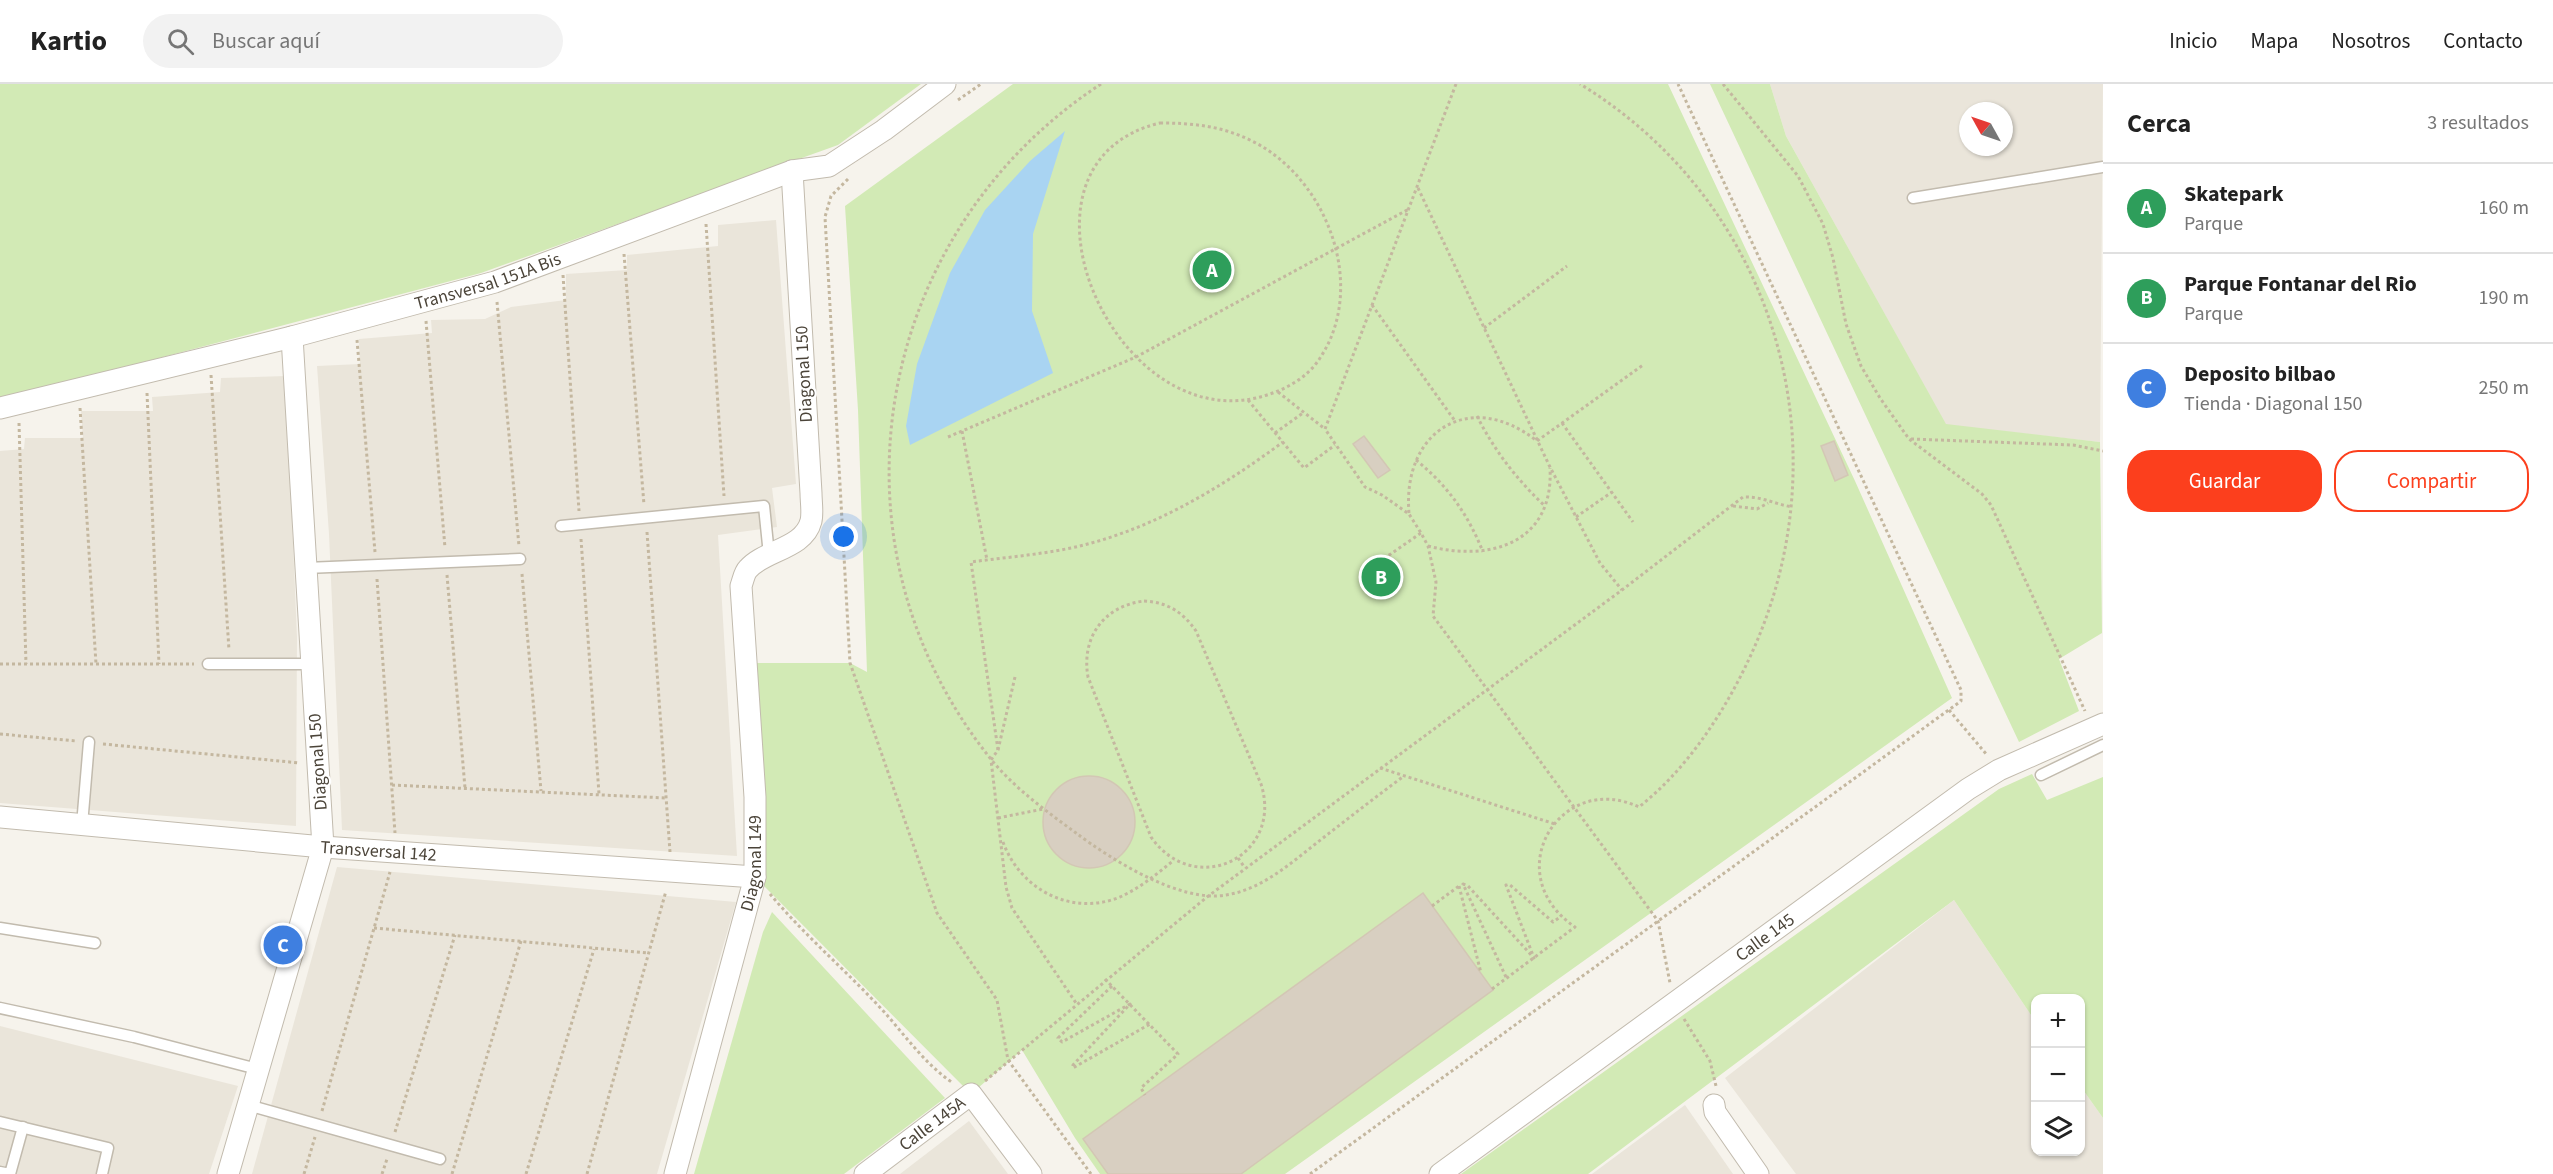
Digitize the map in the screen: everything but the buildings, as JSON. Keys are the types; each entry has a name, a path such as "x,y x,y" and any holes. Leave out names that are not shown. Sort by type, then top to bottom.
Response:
{"street":[{"name":"Transversal 151A Bis","path":"9,406 292,338 495,282 792,171 829,166 884,130 945,84"},
{"name":"Diagonal 150","path":"769,555 793,543 806,531 811,521 812,493 792,171"},
{"name":"Diagonal 150","path":"228,1174 323,847 292,338"},
{"name":"Diagonal 149","path":"675,1174 755,877 755,797 741,586 747,570 769,555"},
{"name":"Calle 145","path":"1440,1174 1936,811 1999,770 2100,733"},
{"name":"Transversal 142","path":"0,817 323,847 755,877"},
{"name":"Calle 145A","path":"865,1174 971,1094"},
{"path":"971,1094 1031,1174"},
{"path":"1714,1105 1715,1112 1758,1174"}],"lane":[{"path":"1912,198 2103,167"},
{"path":"561,526 764,506 769,555"},
{"path":"306,568 520,559"},
{"path":"208,664 312,664"},
{"path":"2041,775 2100,733"},
{"path":"82,825 89,742"},
{"path":"0,928 95,944"},
{"path":"0,1008 134,1037 257,1069"},
{"path":"248,1105 440,1159"},
{"path":"0,1122 108,1148 102,1174"},
{"path":"0,1172 10,1174 23,1127"}],"path":[{"path":"952,105 981,84"},
{"path":"1101,84 1065,110 1017,154 975,204 956,232 935,271 909,334 892,413 890,450 892,519 905,589 919,632 944,688 965,724 991,760 1044,809 1108,855 1152,878 1206,897 1241,892 1270,878 1404,776"},
{"path":"1325,429 1456,84"},
{"path":"1492,989 1575,927 1560,917 1546,899 1539,877 1539,855 1547,833 1562,815 1581,803 1604,799 1626,801 1639,807 1671,776 1698,744 1741,678 1759,640 1782,568 1792,507 1793,422 1786,377 1778,342 1761,294 1743,256 1722,223 1671,157 1636,123 1580,84"},
{"path":"1310,1174 1961,701 1961,690 1677,84"},
{"path":"1723,84 1798,176 1823,224 1833,258 1846,324 1861,366 1909,439 1982,494 1992,506 2100,733"},
{"path":"1160,123 1193,124 1232,132 1255,142 1283,162 1301,181 1314,199 1336,249 1341,295 1334,332 1317,363 1304,377 1278,392 1248,400 1232,401 1204,397 1179,388 1136,357 1108,322 1096,302 1085,269 1080,233 1084,193 1095,164 1125,135 1140,128 1160,123"},
{"path":"855,174 831,196 825,217 850,663 937,913 997,1000 1008,1060 1091,1174"},
{"path":"1417,186 1537,441 1600,563 1622,590"},
{"path":"705,204 725,510"},
{"path":"948,437 1136,357 1410,209"},
{"path":"587,1174 672,871 622,235"},
{"path":"1484,328 1567,266"},
{"path":"495,282 541,791"},
{"path":"425,301 465,788"},
{"path":"1372,305 1456,421"},
{"path":"304,1174 396,852 376,565 355,320"},
{"path":"210,357 230,664"},
{"path":"1537,441 1643,365"},
{"path":"146,373 159,664"},
{"path":"78,389 96,664"},
{"path":"1278,392 1325,429 1365,487 1409,514 1421,533 1428,546 1436,582 1433,616 1658,921 1674,1003 1710,1061 1717,1095 1714,1105"},
{"path":"1248,400 1304,468 1336,444"},
{"path":"9,406 26,664"},
{"path":"1275,433 1303,412"},
{"path":"1409,514 1407,493 1416,460 1434,435 1456,421 1476,416 1508,422 1537,441"},
{"path":"1476,416 1492,444 1512,471 1545,506"},
{"path":"1562,423 1633,522"},
{"path":"962,431 987,560"},
{"path":"1909,439 2073,445 2103,451"},
{"path":"998,750 971,562 1082,545 1146,524 1209,493 1283,442"},
{"path":"1416,460 1452,495 1470,522 1483,552"},
{"path":"1428,546 1456,552 1483,552 1501,548 1513,542 1535,524 1545,506 1550,481 1550,465"},
{"path":"1576,517 1612,492"},
{"path":"755,877 788,916 886,1014 916,1050 947,1079 971,1094 1008,1060 1206,897 1622,590 1743,497 1759,497 1768,503 1792,507"},
{"path":"1733,506 1757,509 1768,503"},
{"path":"1369,569 1421,533"},
{"path":"1154,602 1164,604 1182,614 1191,623 1261,784 1266,805 1264,819 1255,840 1238,858 1226,864 1199,868 1174,860 1157,846 1151,837 1086,667 1089,642 1099,624 1116,609 1133,603 1154,602"},
{"path":"0,664 208,664"},
{"path":"1015,677 998,750 991,760 1006,887 1012,908 1076,1003"},
{"path":"1949,710 1999,770"},
{"path":"0,734 318,765"},
{"path":"1380,768 1555,824"},
{"path":"392,785 666,798"},
{"path":"998,818 1044,809"},
{"path":"1001,838 1018,872 1032,885 1048,895 1085,904 1120,897 1152,878 1174,860"},
{"path":"1238,858 1245,868"},
{"path":"1432,906 1461,885 1468,886 1534,958"},
{"path":"1461,885 1481,973"},
{"path":"1461,885 1506,978"},
{"path":"1534,958 1506,885 1510,885 1553,922 1560,917"},
{"path":"374,928 648,953"},
{"path":"382,1174 455,935"},
{"path":"452,1174 521,941"},
{"path":"526,1174 594,948"},
{"path":"1105,979 1178,1053 1141,1088 1145,1095"},
{"path":"1112,986 1060,1036 1060,1042 1130,1005"},
{"path":"1130,1005 1073,1065 1073,1068 1150,1024"}],"shaded area":[{"path":"1770,84 2103,84 2100,442 1946,425 1786,136"},
{"path":"776,220 796,484 772,488 777,527 718,535 737,856 342,830 329,534 317,366 360,364 359,339 432,333 431,320 485,319 511,307 566,300 566,274 627,270 627,255 718,246 718,225"},
{"path":"286,376 297,637 296,826 0,803 0,451 24,449 25,438 83,438 81,411 153,411 152,397 220,392 221,378"},
{"path":"337,867 736,902 657,1174 252,1174"},
{"path":"1954,900 2031,1015 2031,1156 2085,1156 2085,1093 2103,1118 2103,1174 1796,1174 1725,1078"},
{"path":"0,1026 238,1086 209,1174 0,1174"},
{"path":"1685,1105 1733,1174 1592,1174"},
{"path":"969,1121 1008,1174 900,1174"}],"green space":[{"path":"0,84 921,84 838,145 481,273 0,400"},
{"path":"1013,84 1668,84 1855,481 1952,698 1285,1174 1100,1174 1075,1138 1022,1050 971,1094 755,877 746,663 850,663 867,672 858,410 845,206"},
{"path":"1710,84 1770,84 1786,136 1946,424 2100,442 2102,633 2059,659 2079,711 2019,742"},
{"path":"2032,774 2047,800 2103,777 2103,1118 2085,1093 2085,994 2031,994 2031,1015 1954,900 1588,1174 1461,1174 1999,789"},
{"path":"772,912 945,1098 844,1174 694,1174 763,932"}],"water":[{"path":"1065,131 1033,234 1032,311 1053,373 910,445 906,426 917,364 950,273 985,210 1030,161"}],"place":[{"name":"Skatepark","path":"1212,270"},
{"name":"Parque Fontanar del Rio","path":"1381,577"},
{"name":"Deposito bilbao","path":"283,945"}]}
